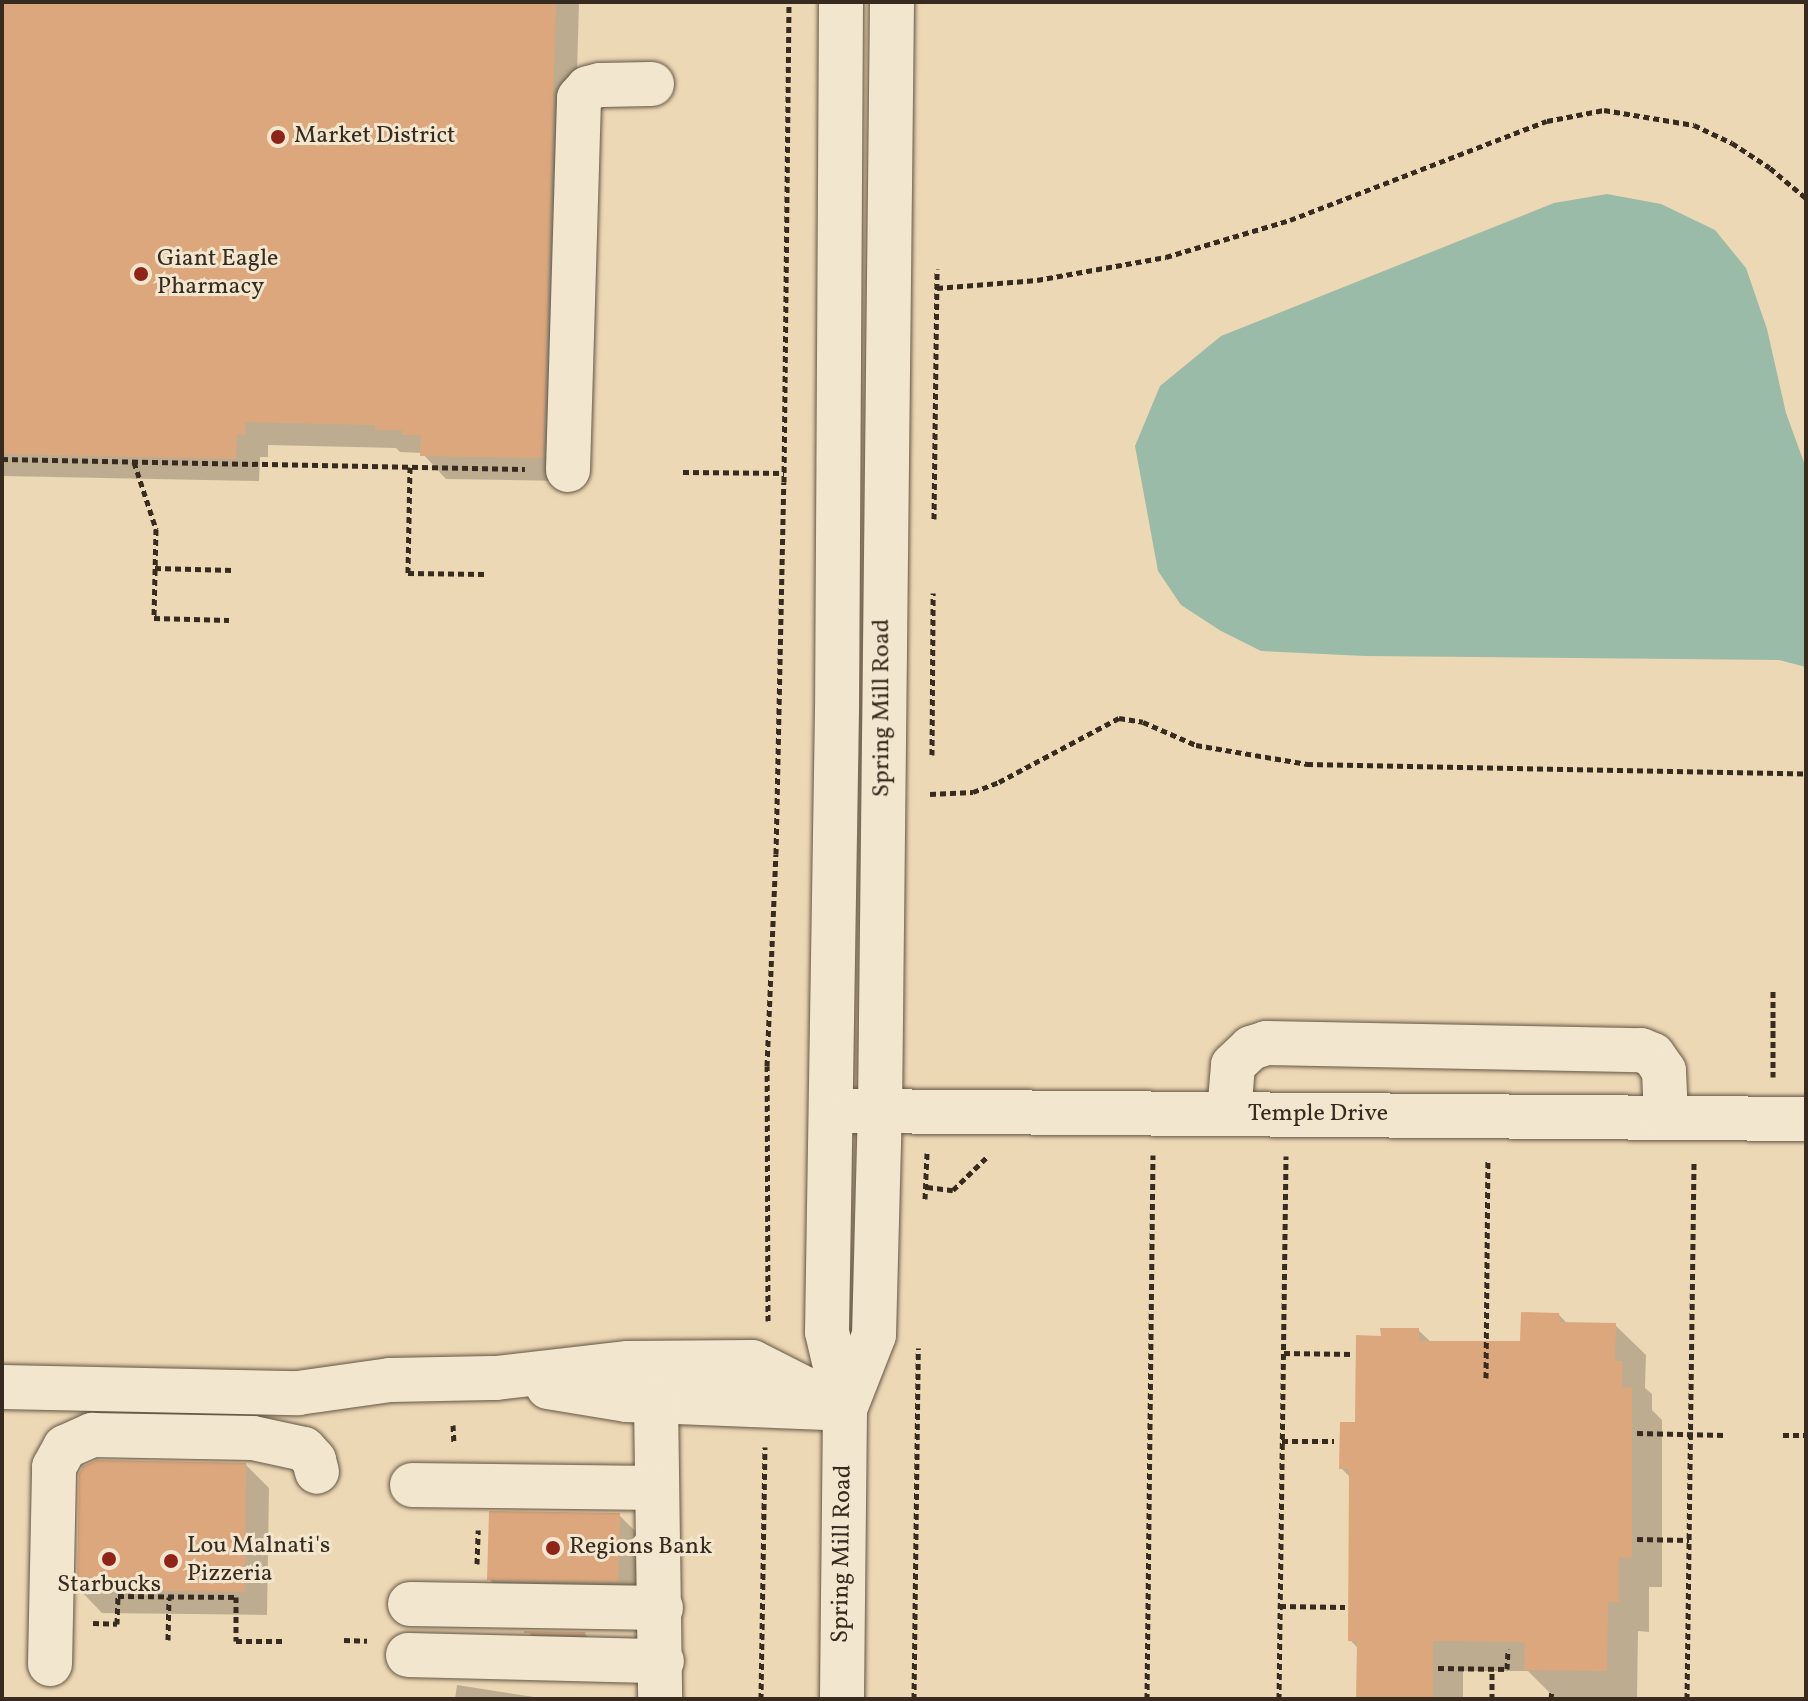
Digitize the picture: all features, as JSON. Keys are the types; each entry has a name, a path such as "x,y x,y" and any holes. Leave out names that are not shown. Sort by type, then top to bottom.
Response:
{"street":[{"name":"Spring Mill Road","path":"841,2 838,694 827,1332 845,1409 842,1699"},
{"name":"Spring Mill Road","path":"845,1409 874,1335 880,1111 892,2"},
{"path":"552,470 579,98 588,88 600,85 652,84"},
{"path":"1229,1114 1233,1065 1251,1048 1266,1043 1641,1050 1653,1055 1664,1071 1666,1117"},
{"name":"Temple Drive","path":"829,1110 1806,1119"},
{"path":"2,1387 298,1393 390,1380 496,1378 628,1363 752,1362 845,1409"},
{"path":"496,1378 627,1400 845,1409"},
{"path":"392,1648 661,1680 655,1488 656,1401"},
{"path":"50,1664 54,1467 65,1447 92,1435 253,1438 304,1449 314,1460 317,1472"},
{"path":"412,1485 655,1488"},
{"path":"410,1604 661,1608"}],"path":[{"path":"768,1319 767,1066 776,854 784,473 789,2"},
{"path":"937,288 1037,280 1166,257 1290,220 1547,121 1590,112 1651,116 1694,125 1732,143 1770,168 1806,198"},
{"path":"2,459 552,470"},
{"path":"134,462 156,529 154,618 229,620"},
{"path":"410,467 408,573 485,574"},
{"path":"683,472 784,473"},
{"path":"155,568 233,570"},
{"path":"930,794 973,792 999,782 1119,718 1143,722 1196,745 1307,764 1806,774"},
{"path":"1772,1090 1773,988"},
{"path":"927,1187 953,1190 991,1153"},
{"path":"1138,1154 1169,1154"},
{"path":"1147,1699 1153,1154"},
{"path":"1279,1699 1286,1156"},
{"path":"1486,1378 1488,1158"},
{"path":"1687,1699 1694,1160"},
{"path":"1284,1353 1352,1354"},
{"path":"1637,1433 1725,1435"},
{"path":"1783,1435 1806,1435"},
{"path":"1282,1441 1334,1441"},
{"path":"761,1699 764,1454"},
{"path":"477,1578 478,1521"},
{"path":"1637,1539 1689,1540"},
{"path":"79,1622 117,1624 118,1596 236,1597 236,1641 285,1641"},
{"path":"168,1640 169,1597"},
{"path":"1280,1606 1345,1607"},
{"path":"344,1640 392,1648"},
{"path":"1438,1668 1507,1669 1508,1649"},
{"path":"1492,1669 1492,1699"},
{"path":"1551,1699 1552,1690"}],"shaded area":[{"path":"1607,194 1661,204 1715,230 1746,268 1767,329 1786,413 1806,468 1806,667 1779,660 1365,656 1261,651 1221,631 1181,605 1158,571 1135,446 1160,386 1221,336 1554,203"}],"building":[{"name":"Market District","path":"2,2 556,2 543,458 420,456 421,435 402,435 402,430 375,430 375,425 245,422 246,435 237,434 236,459 2,454"},
{"path":"1521,1312 1559,1313 1560,1322 1616,1323 1615,1361 1622,1361 1622,1388 1632,1387 1632,1558 1619,1557 1619,1602 1608,1602 1607,1671 1524,1670 1525,1642 1433,1641 1433,1699 1356,1699 1357,1641 1348,1641 1349,1469 1339,1469 1340,1422 1355,1422 1356,1335 1381,1336 1380,1328 1419,1328 1419,1341 1520,1341"},
{"path":"97,1460 246,1463 245,1592 77,1590 79,1474 83,1466"},
{"name":"Regions Bank","path":"489,1511 620,1513 618,1582 487,1580"},
{"path":"524,1631 586,1632 585,1634"}],"place":[{"name":"Market District","path":"278,137"},
{"name":"Giant Eagle Pharmacy","path":"141,274"},
{"name":"Regions Bank","path":"553,1548"},
{"name":"Starbucks","path":"109,1559"},
{"name":"Lou Malnati's Pizzeria","path":"171,1561"}]}
